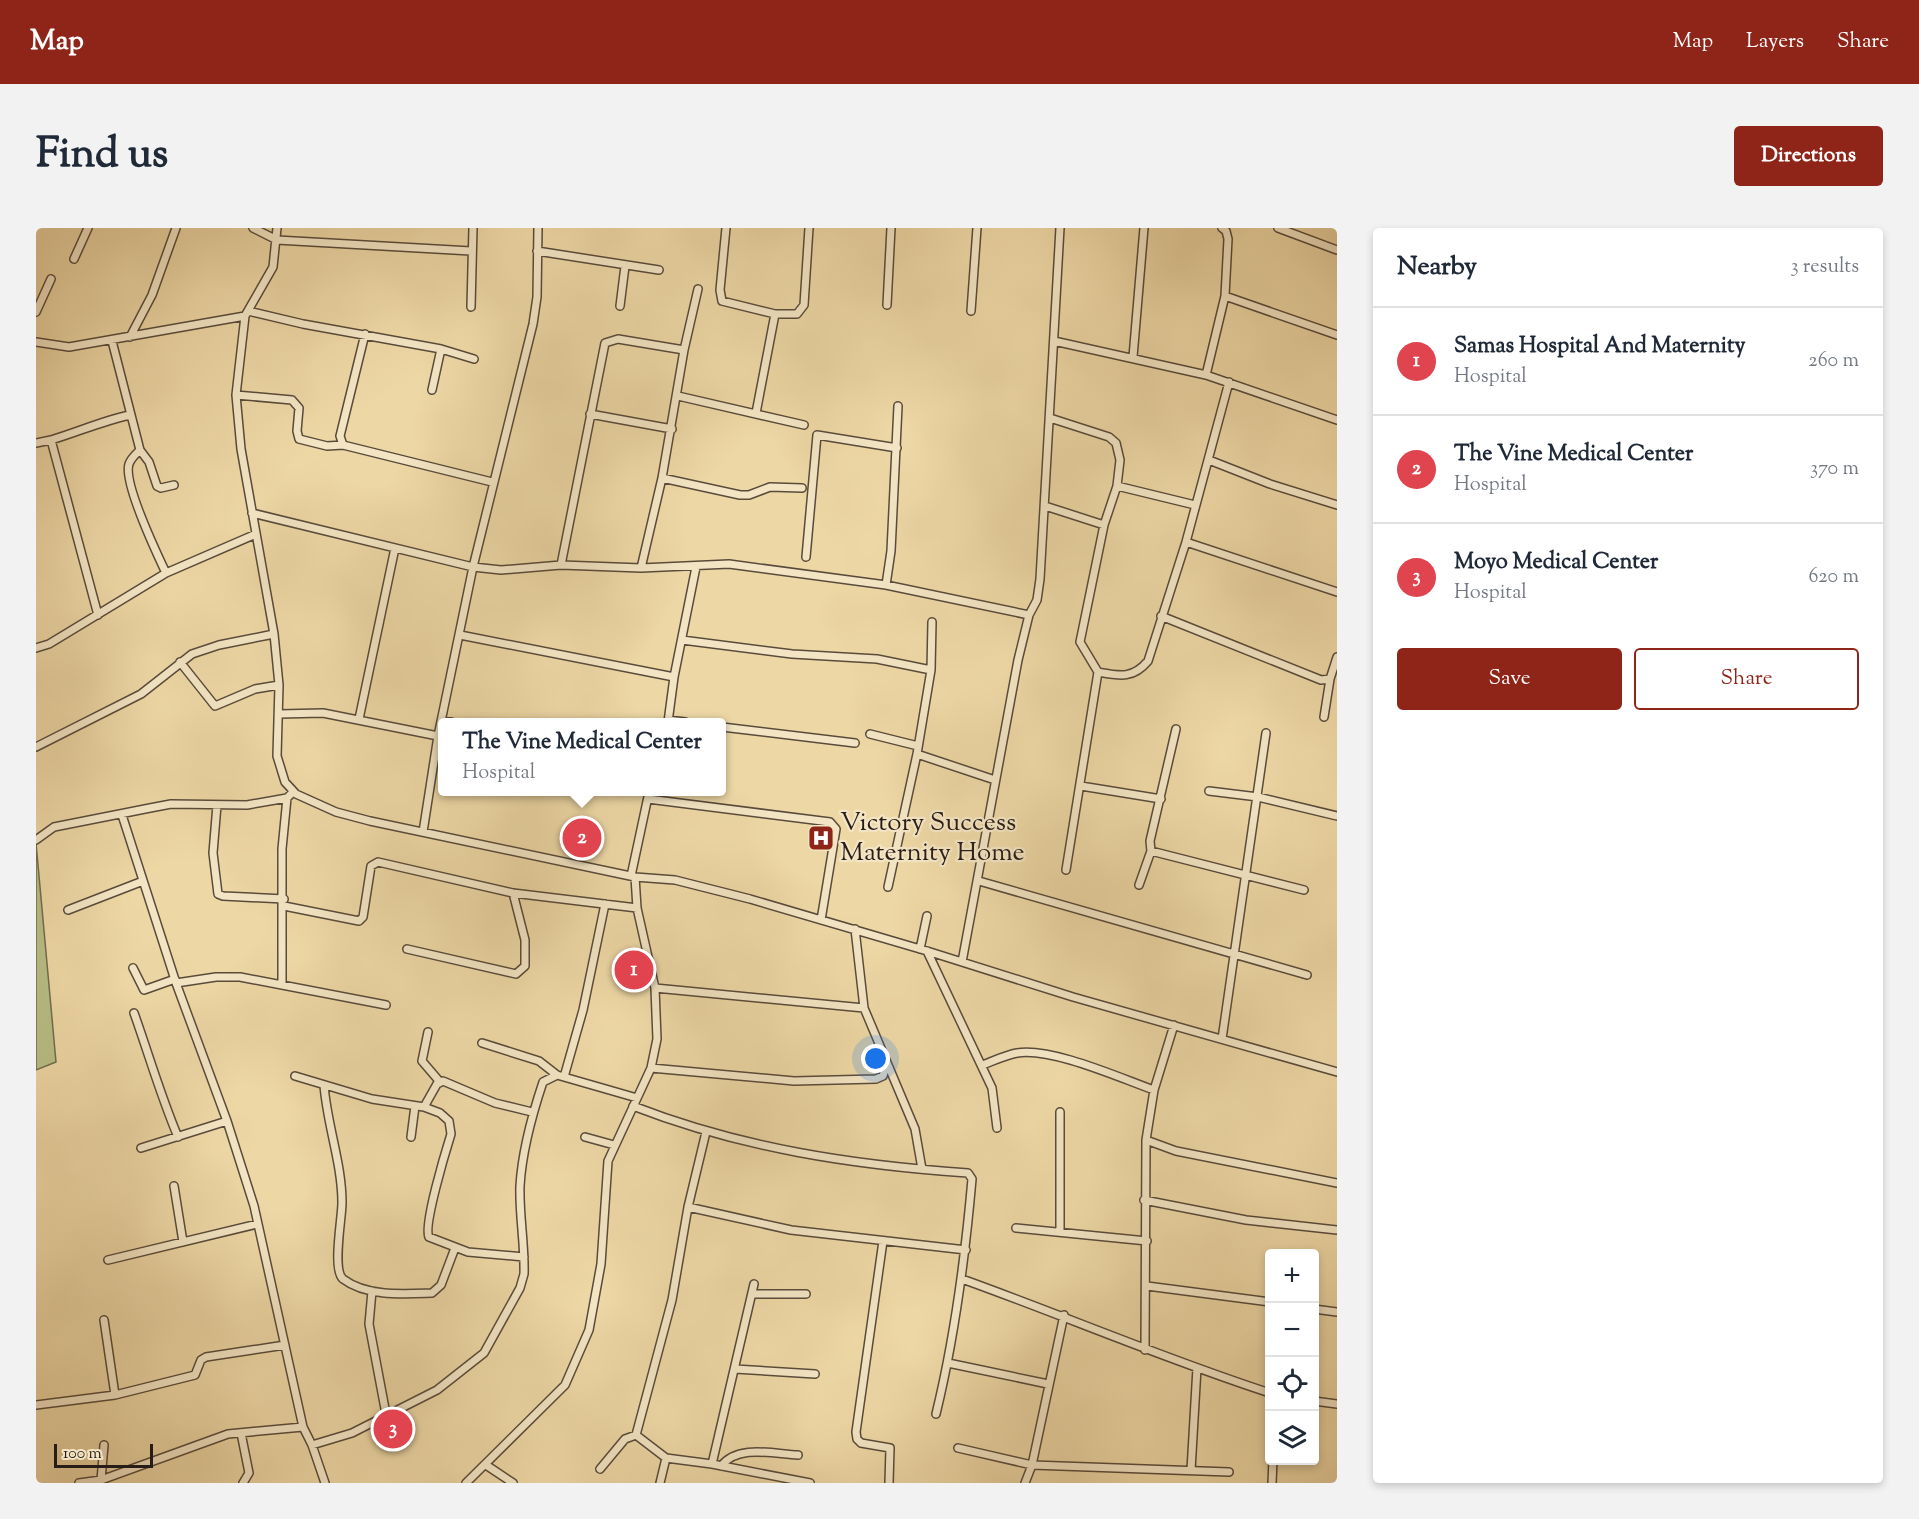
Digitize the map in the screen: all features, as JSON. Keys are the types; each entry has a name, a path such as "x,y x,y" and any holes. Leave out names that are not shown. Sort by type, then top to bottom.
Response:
{"street":[{"path":"74,259 88,228"},
{"path":"130,338 152,295 176,228"},
{"path":"253,228 277,240 471,251"},
{"path":"278,228 273,267 247,313 236,394 252,513 274,634 279,685 277,756 285,782 293,792 336,812 633,877 675,880 855,929 1073,998 1174,1024 1337,1072"},
{"path":"471,307 473,228"},
{"path":"442,718 492,482 533,324 537,297 538,228"},
{"path":"726,228 721,298 727,304 775,314 797,314 804,305 809,228"},
{"path":"887,305 891,228"},
{"path":"971,311 977,228"},
{"path":"963,962 995,780 1029,615 1037,600 1045,506 1060,228"},
{"path":"1133,357 1144,228"},
{"path":"1206,375 1225,296 1228,239 1226,231 1222,228"},
{"path":"1278,228 1337,250"},
{"path":"537,250 659,270"},
{"path":"620,306 625,266"},
{"path":"36,312 51,279"},
{"path":"641,568 662,478 678,396 684,350 698,289"},
{"path":"1225,296 1337,335"},
{"path":"36,342 69,347 130,338 247,313 441,349 474,358"},
{"path":"756,413 775,314"},
{"path":"343,446 340,436 364,334"},
{"path":"561,566 590,414 608,340 622,339 684,350"},
{"path":"112,341 140,450 149,462 157,486 161,488 174,485"},
{"path":"1054,341 1206,375 1337,420"},
{"path":"432,390 441,349"},
{"path":"1098,672 1120,676 1138,672 1149,661 1161,615 1186,542 1229,382"},
{"path":"236,394 292,399 299,408 297,431 299,439 327,446 343,446 492,482"},
{"path":"678,396 804,425"},
{"path":"886,585 891,559 898,406"},
{"path":"590,414 672,429"},
{"path":"36,443 88,428 94,423 130,415"},
{"path":"1050,418 1109,437 1116,443 1120,460 1117,486 1104,525 1080,642 1098,672 1066,870"},
{"path":"806,557 817,435 897,448"},
{"path":"51,440 98,615"},
{"path":"140,450 130,461 128,473 140,514 166,573"},
{"path":"1209,460 1270,484 1337,505"},
{"path":"662,478 740,495 749,495 770,487 802,488"},
{"path":"1117,486 1196,505"},
{"path":"1045,506 1104,525"},
{"path":"252,513 473,567 501,570 561,566 641,568 729,564 886,585 1029,615"},
{"path":"36,648 50,644 166,573 256,534"},
{"path":"1186,542 1337,592"},
{"path":"359,719 395,548"},
{"path":"669,718 674,677 696,567"},
{"path":"1161,615 1321,680 1330,679"},
{"path":"888,887 918,750 930,670 932,622"},
{"path":"36,747 141,694 192,654 219,645 274,634"},
{"path":"460,635 674,677"},
{"path":"682,640 792,654 878,659 930,670"},
{"path":"1324,717 1330,679 1337,657"},
{"path":"180,662 215,706 255,688 279,685"},
{"path":"279,714 323,713 438,736 423,832"},
{"path":"726,727 855,743"},
{"path":"1139,885 1151,851 1150,842 1176,729"},
{"path":"1222,1040 1266,733"},
{"path":"870,734 995,780"},
{"path":"1081,786 1161,799"},
{"path":"1209,791 1258,797 1337,816"},
{"path":"36,840 54,827 171,804 247,805 287,798 293,792"},
{"path":"466,1483 565,1385 585,1341 597,1290 606,1173 614,1145 651,1068 658,1030 655,988 637,908 633,877 649,796"},
{"path":"656,796 830,822 836,829 820,920"},
{"path":"282,984 283,830 287,798"},
{"path":"217,805 213,853 218,894 284,902 322,916 361,921 371,866 378,862 513,893 637,908"},
{"path":"122,815 176,981 227,1121 254,1206 303,1427 312,1444 325,1483"},
{"path":"1151,851 1304,890"},
{"path":"68,910 143,880"},
{"path":"979,881 1307,975"},
{"path":"407,949 516,974 525,966 526,954 513,893"},
{"path":"560,1076 583,1010 605,903"},
{"path":"927,916 923,950 992,1088 997,1128"},
{"path":"855,929 864,1008 915,1129 922,1169"},
{"path":"133,968 144,990 176,981 223,977 282,984 312,993 386,1005"},
{"path":"655,988 864,1008"},
{"path":"134,1013 155,1068 158,1087 178,1137"},
{"path":"1145,1350 1146,1140 1154,1090 1174,1024"},
{"path":"428,1032 422,1061 440,1082"},
{"path":"482,1043 539,1061 560,1076 636,1098"},
{"path":"982,1065 1017,1053 1037,1053 1056,1056 1154,1090"},
{"path":"651,1068 822,1082 876,1079 883,1076 887,1063"},
{"path":"295,1076 372,1099 424,1107 440,1113 451,1125 426,1233 429,1237 455,1248 482,1254 524,1257"},
{"path":"312,1444 352,1433 437,1390 484,1353 520,1288 524,1257 520,1185 532,1113 543,1082 560,1076"},
{"path":"424,1107 440,1082 446,1081 495,1103 532,1113"},
{"path":"324,1085 327,1120 341,1181 342,1222 338,1269 343,1279 372,1291 432,1293 441,1285 455,1248"},
{"path":"411,1137 415,1106"},
{"path":"633,1106 706,1132 790,1152 968,1173 970,1176 966,1250 948,1363 936,1414"},
{"path":"1060,1112 1060,1232"},
{"path":"141,1148 227,1121"},
{"path":"636,1435 672,1300 688,1207 706,1132"},
{"path":"585,1137 614,1145"},
{"path":"1146,1140 1176,1151 1337,1183"},
{"path":"174,1186 183,1242"},
{"path":"1144,1200 1246,1220 1337,1230"},
{"path":"688,1207 791,1230 966,1250"},
{"path":"108,1260 257,1224"},
{"path":"1016,1228 1147,1241"},
{"path":"883,1241 856,1432 857,1439 861,1443 890,1448 888,1483"},
{"path":"962,1279 1064,1315 1145,1350 1265,1392"},
{"path":"712,1464 754,1284"},
{"path":"1147,1286 1265,1301"},
{"path":"372,1291 370,1332 386,1414"},
{"path":"753,1294 806,1294"},
{"path":"1319,1310 1337,1312"},
{"path":"1025,1483 1032,1465 1064,1315"},
{"path":"104,1320 116,1395"},
{"path":"36,1405 116,1395 195,1375 201,1360 206,1357 285,1345"},
{"path":"948,1363 1048,1384"},
{"path":"1191,1470 1197,1368"},
{"path":"735,1369 816,1374"},
{"path":"1319,1402 1337,1404"},
{"path":"79,1483 102,1480 211,1438 282,1427 303,1427"},
{"path":"241,1433 249,1473 243,1483"},
{"path":"636,1435 666,1458 712,1464 810,1483"},
{"path":"600,1469 625,1439 636,1435"},
{"path":"102,1480 104,1445"},
{"path":"957,1448 1032,1465 1229,1472"},
{"path":"721,1466 733,1455 742,1453 798,1455"},
{"path":"660,1483 666,1458"},
{"path":"486,1465 513,1483"},
{"path":"1272,1483 1273,1465"}],"green space":[{"path":"36,843 56,1062 36,1070"}],"place":[{"name":"The Vine Medical Center","path":"582,838"},
{"name":"Victory Success Maternity Home","path":"821,838"},
{"name":"Samas Hospital And Maternity","path":"634,970"},
{"name":"Moyo Medical Center","path":"393,1429"}]}
